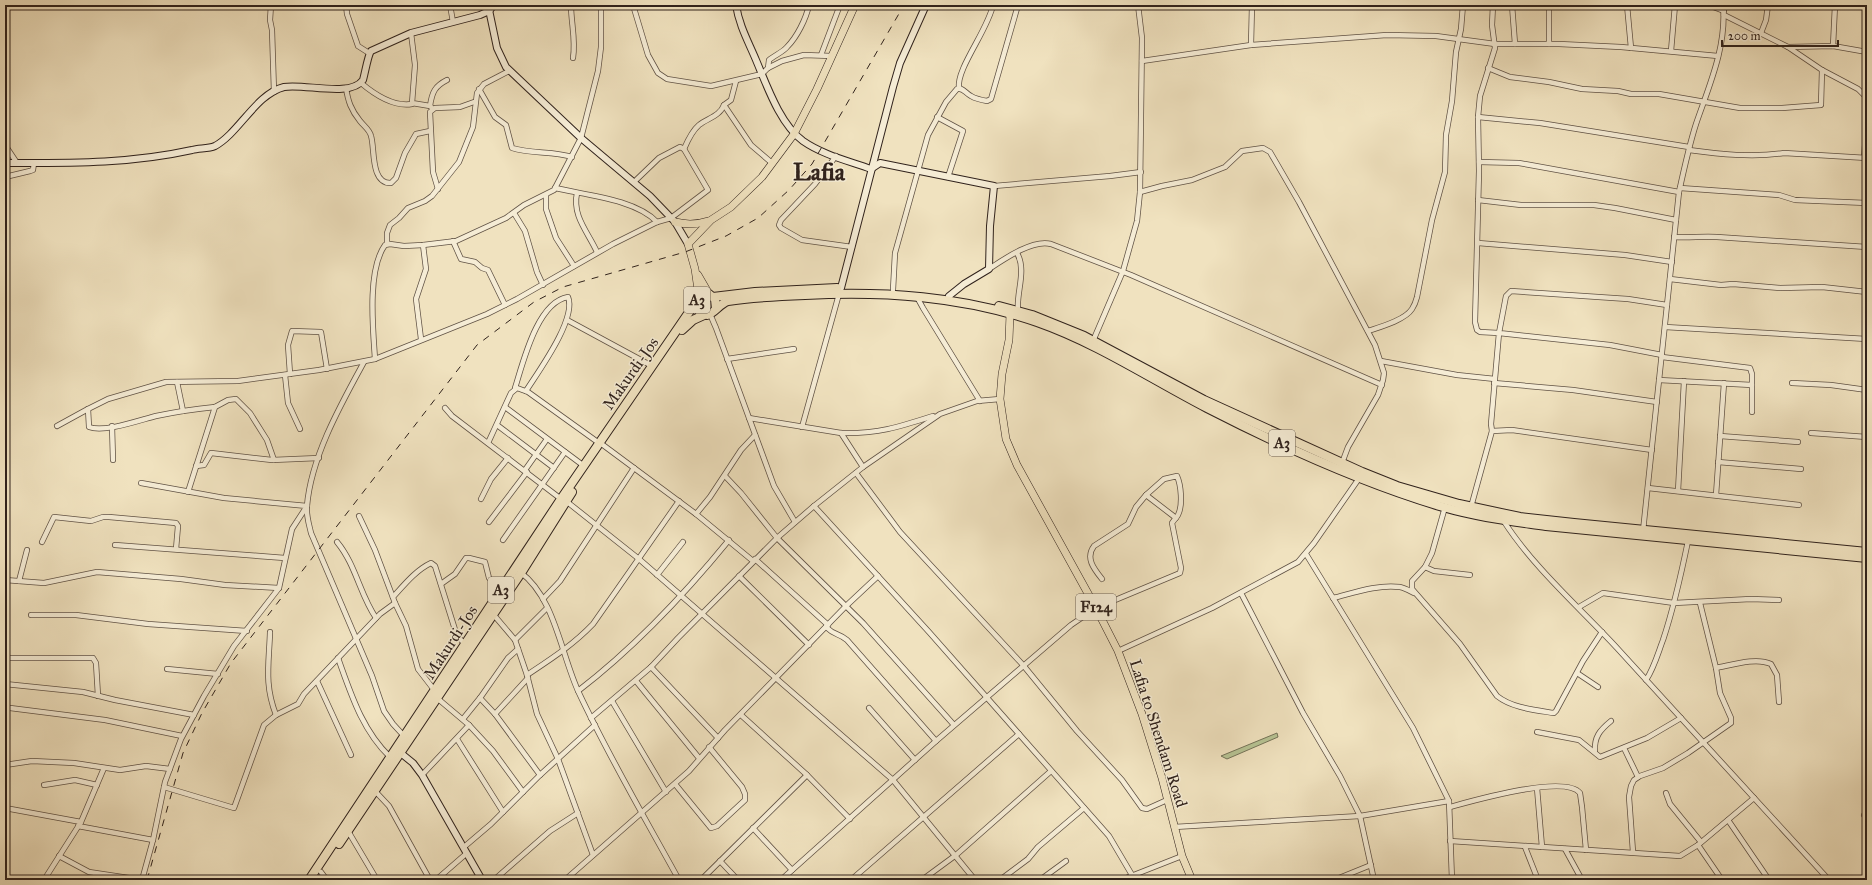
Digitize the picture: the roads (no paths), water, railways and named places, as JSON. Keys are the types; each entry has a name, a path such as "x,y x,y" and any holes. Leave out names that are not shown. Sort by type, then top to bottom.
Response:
{"highway":[{"name":"A3","path":"1867,552 1781,547 1688,541 1561,528 1503,520 1445,507 1383,487 1361,475 1342,464 1204,400 1093,341 1055,323 986,302 949,296 893,290 756,292 711,295 703,294 697,300 699,312 707,315 721,304 738,300 840,291 918,297 1015,311 1094,348 1208,409 1361,475 1421,494 1471,507 1520,517 1781,547 1867,558"},
{"name":"A3","path":"711,295 717,302 716,308"},
{"name":"Makurdi-Jos","path":"316,880 375,791 398,751 436,694 493,614 518,571 564,500 697,300"},
{"name":"Makurdi-Jos","path":"564,500 584,466 679,334 690,322 707,315"},
{"name":"Makurdi-Jos","path":"309,880 390,757 398,751 404,736 436,694 465,644 501,590 518,571"}],"main road":[{"path":"697,300 695,269 688,244 711,220 743,196 762,177 794,134 855,5"},
{"path":"673,220 686,225 698,224 711,220"},
{"path":"695,269 711,295"},
{"name":"Lafia to Shendam Road","path":"1015,311 1002,374 1000,399 1006,439 1017,465 1118,651 1142,714 1182,856 1192,880"}],"street":[{"path":"271,5 270,20 272,30 274,92"},
{"path":"346,5 347,14 358,46 369,53"},
{"path":"450,5 453,22"},
{"path":"369,53 412,33 480,15 494,5"},
{"path":"571,5 574,38 573,58"},
{"path":"387,244 404,246 453,241 499,221 555,188 581,138 598,71 601,47 601,5"},
{"path":"632,5 648,55 654,67 667,79 711,86 762,74 768,68 782,61 804,55 832,56"},
{"path":"736,5 740,25 773,100 794,134 820,151 871,169"},
{"path":"768,68 770,60 792,42 807,13 809,5"},
{"path":"821,55 840,5"},
{"path":"802,427 840,291 900,63 926,5"},
{"path":"959,88 959,76 984,32 993,5"},
{"path":"959,88 978,99 987,101 991,99 1018,5"},
{"path":"1093,341 1123,272 1137,221 1141,172 1142,61 1142,38 1138,5"},
{"path":"1251,45 1252,5"},
{"path":"1368,331 1392,322 1406,314 1412,309 1417,297 1432,220 1445,172 1446,135 1451,107 1456,52 1463,5"},
{"path":"1492,5 1492,25 1495,44 1480,96 1478,117 1476,327 1480,332 1616,346 1662,356 1748,368 1752,371 1752,412"},
{"path":"1512,5 1515,44"},
{"path":"1549,5 1549,44"},
{"path":"1627,5 1631,48"},
{"path":"1671,51 1674,5"},
{"path":"1708,5 1788,47 1822,70 1858,89 1867,98"},
{"path":"1643,531 1680,190 1689,148 1718,56 1724,13 1723,5"},
{"path":"1762,33 1768,5"},
{"path":"1832,46 1835,5"},
{"path":"488,8 497,48 503,63 581,138 634,182 673,220 688,244"},
{"path":"412,33 415,65 412,104"},
{"path":"1142,61 1251,45 1387,34 1436,36 1495,44 1549,44 1631,48 1718,56"},
{"path":"1788,47 1832,46 1867,52"},
{"path":"361,83 368,64 369,53"},
{"path":"1488,68 1510,77 1549,82 1582,89 1618,91 1631,94 1659,94 1730,105 1740,108 1820,106 1822,104 1822,70"},
{"path":"374,359 373,281 382,250 387,244 387,232 390,225 400,218 408,208 425,201 438,189 459,162 470,136 474,122 475,96 488,81 510,71"},
{"path":"438,189 433,172 429,118 433,90 438,85 448,80"},
{"path":"684,149 698,126 722,110 724,104 731,100 736,81"},
{"path":"361,83 378,95 395,103 431,107 460,107 474,102"},
{"path":"7,162 90,163 166,156 211,148 220,142 257,104 284,87 337,90 361,83"},
{"path":"346,88 348,102 351,109 371,134 374,164 380,176 386,182 391,183 396,180 405,153 416,134 430,131"},
{"path":"893,290 894,254 928,135 937,117 954,91 959,88"},
{"path":"480,89 495,117 506,126 512,148 572,157"},
{"path":"724,104 751,145 772,163"},
{"path":"937,117 963,131 948,177"},
{"path":"1478,117 1540,123 1689,148 1749,154 1773,155 1784,153 1866,158 1867,120"},
{"path":"5,145 17,162"},
{"path":"57,426 108,399 166,382 238,381 326,369 374,359 505,305 543,285 597,252 657,222 673,220 708,190 684,149 680,147 659,158 634,182"},
{"path":"1140,192 1192,180 1218,170 1231,162 1242,151 1263,148 1270,152 1299,202 1368,331 1381,361 1384,374 1382,385 1378,395 1348,447 1342,464"},
{"path":"836,156 815,184 781,220 779,225 781,228 802,240 852,246"},
{"path":"871,169 880,162 994,186 1141,172"},
{"path":"1478,162 1519,163 1680,190 1779,196 1796,200 1867,203"},
{"path":"5,177 33,170 34,163"},
{"path":"989,269 990,226 994,186"},
{"path":"555,188 629,206 646,213 657,222"},
{"path":"577,193 577,208 580,224 597,252"},
{"path":"546,194 546,209 556,238 574,266"},
{"path":"1478,200 1527,205 1594,206 1615,208 1676,220"},
{"path":"514,213 525,231 537,272 543,285"},
{"path":"1674,237 1715,237 1771,242 1867,247"},
{"path":"453,241 461,259 475,262 482,268 488,270 505,305"},
{"path":"949,296 964,284 1007,257 1040,243 1048,243 1123,272 1382,385"},
{"path":"1478,243 1625,255 1672,262"},
{"path":"421,339 416,299 426,269 423,245"},
{"path":"1015,311 1022,274 1020,260 1017,253"},
{"path":"1670,279 1720,285 1729,284 1780,288 1822,287 1867,292"},
{"path":"1471,507 1492,431 1491,424 1494,381 1499,333 1506,296 1511,291 1628,299 1667,305"},
{"path":"488,443 515,388 539,321 548,310 559,301 568,297 570,304 567,320 526,391"},
{"path":"918,297 923,308 980,401"},
{"path":"707,315 727,359 774,486 795,522"},
{"path":"567,320 652,366"},
{"path":"1665,327 1867,339"},
{"path":"300,429 288,404 288,345 292,332 321,332 326,369"},
{"path":"727,359 794,349"},
{"path":"1381,361 1494,381 1657,402"},
{"path":"364,362 338,409 319,458 307,506 311,533 384,711 404,736"},
{"path":"1659,380 1752,385"},
{"path":"1678,491 1684,381"},
{"path":"177,382 183,411"},
{"path":"1716,495 1724,384"},
{"path":"1792,384 1831,385 1867,390"},
{"path":"515,388 526,391 601,444 679,501 754,560 827,626 833,634 847,640 936,741"},
{"path":"88,409 90,427 112,426 132,424 183,411 215,407 228,400 236,399 250,413 267,440 274,460"},
{"path":"749,418 841,433 871,433 885,431 980,401 1000,399"},
{"path":"188,492 215,407"},
{"path":"505,407 584,466"},
{"path":"445,408 452,416 564,500 639,560 893,780 925,817 975,880"},
{"path":"591,718 651,667 754,560 795,522 863,467 940,414"},
{"path":"497,425 554,468"},
{"path":"112,426 113,460"},
{"path":"1492,431 1512,430 1652,450"},
{"path":"841,433 863,467"},
{"path":"1810,433 1867,437"},
{"path":"696,514 725,476 741,450 755,435"},
{"path":"1720,436 1798,442"},
{"path":"489,522 547,439"},
{"path":"503,540 565,452"},
{"path":"196,466 205,464 211,453 274,460 319,458"},
{"path":"481,499 489,482 508,458"},
{"path":"1718,462 1801,469"},
{"path":"543,599 560,581 634,468"},
{"path":"856,473 900,532 1022,665 1077,731 1122,780 1142,808 1147,809 1167,800"},
{"path":"1118,651 1212,608 1298,562 1306,554 1361,475"},
{"path":"725,476 742,493 778,538 846,606 954,725"},
{"path":"781,880 1022,665 1071,625 1096,608 1180,573 1181,568 1172,522 1176,518 1180,508 1180,482 1177,476 1164,479 1146,495 1136,507 1128,524 1094,546 1091,551 1091,563 1102,579"},
{"path":"141,483 224,498 307,506"},
{"path":"1648,488 1799,505"},
{"path":"1146,495 1176,518"},
{"path":"495,714 527,676 564,651 580,638 600,616 679,501"},
{"path":"59,856 89,872 142,880 153,840 164,787 182,736 234,646 279,588 292,528 307,506"},
{"path":"814,506 1109,836 1130,877"},
{"path":"1332,598 1374,589 1401,587 1412,581 1425,567 1432,553 1445,507"},
{"path":"359,516 375,550 395,603 406,626 418,669 436,694 470,725 493,751 523,792"},
{"path":"42,542 54,517 94,521 103,517 109,517 176,523 178,526 176,549"},
{"path":"1503,520 1515,539 1681,718 1827,879"},
{"path":"578,691 603,672 681,596 730,540"},
{"path":"1646,680 1653,667 1674,603 1688,541"},
{"path":"337,542 347,557 365,601 376,618"},
{"path":"657,575 683,542"},
{"path":"115,546 176,549 285,558"},
{"path":"19,581 27,550"},
{"path":"1306,554 1414,728 1449,804 1452,880"},
{"path":"441,584 454,574 466,558 472,558 486,564 489,578 501,590"},
{"path":"393,597 406,582 431,563 435,566 457,636 465,644"},
{"path":"1425,567 1434,571 1470,575"},
{"path":"518,571 534,584 543,599 578,691 591,718 679,880"},
{"path":"5,580 44,583 97,572 181,579 225,585 279,588"},
{"path":"739,576 808,645"},
{"path":"565,880 689,771 709,747 846,606 878,576"},
{"path":"1412,581 1412,589 1460,644 1490,688 1504,702 1554,712 1560,706 1577,673 1602,632"},
{"path":"1401,587 1416,594"},
{"path":"1241,592 1303,713 1340,776 1360,816 1374,880"},
{"path":"1579,607 1603,593 1674,603 1700,603 1751,599 1778,600"},
{"path":"164,787 234,808 264,725 276,715 298,704 304,694 376,618 395,603"},
{"path":"1632,852 1629,797 1631,785 1638,777 1663,768 1730,725 1732,722 1720,693 1716,668 1700,603"},
{"path":"515,640 547,608"},
{"path":"493,614 515,640 527,676 537,714 558,758 593,855"},
{"path":"31,615 76,615 170,626 247,631"},
{"path":"270,632 268,684 276,715"},
{"path":"463,719 480,698 508,658 518,649"},
{"path":"5,658 93,658 96,663 98,696"},
{"path":"338,658 364,723 380,747 390,757"},
{"path":"1716,668 1763,661 1771,664 1777,675 1779,702"},
{"path":"651,667 718,738"},
{"path":"167,669 218,674"},
{"path":"1577,673 1598,687"},
{"path":"317,681 351,755"},
{"path":"636,681 699,758"},
{"path":"5,684 83,692 194,715"},
{"path":"480,698 495,714 540,775"},
{"path":"612,701 666,792"},
{"path":"10,708 106,720 182,736"},
{"path":"869,708 915,760"},
{"path":"741,715 807,775 850,818"},
{"path":"1536,732 1579,740 1595,751 1600,757 1647,738 1681,718"},
{"path":"1595,751 1594,742 1598,733 1611,721"},
{"path":"422,775 470,725"},
{"path":"436,880 540,775 595,725"},
{"path":"851,880 925,817 964,780 1019,734"},
{"path":"457,738 503,812"},
{"path":"675,784 711,828 717,826 746,800 742,787 709,747"},
{"path":"1624,748 1638,777"},
{"path":"398,751 413,763 422,775 482,880"},
{"path":"5,765 32,761 74,763 120,770 156,766 170,769"},
{"path":"44,880 80,824 104,768"},
{"path":"922,880 956,855 1051,771"},
{"path":"701,880 807,775"},
{"path":"44,785 75,780 97,785"},
{"path":"1174,827 1360,816 1449,804 1503,792 1537,788 1570,787 1578,791 1582,807 1586,850"},
{"path":"1537,788 1542,847"},
{"path":"375,791 390,806 430,880"},
{"path":"1666,793 1670,804 1699,844 1722,880"},
{"path":"1450,841 1677,856 1686,854 1754,798"},
{"path":"5,808 153,840"},
{"path":"1000,880 1028,859 1038,847 1084,808"},
{"path":"494,880 550,832 578,813"},
{"path":"1728,820 1769,880"},
{"path":"753,828 792,870"},
{"path":"348,831 377,880"},
{"path":"1525,847 1538,880"},
{"path":"1565,849 1582,880"},
{"path":"1121,880 1182,856"},
{"path":"720,861 738,880"},
{"path":"1040,880 1066,861"},
{"path":"1334,880 1371,865"},
{"path":"321,872 326,880"},
{"path":"638,880 647,878 651,880"}],"railway":[{"path":"147,880 183,753 202,713 231,663 477,345 534,302 563,287 685,252 726,236 758,218 789,190 812,164 904,5"}],"district":[{"name":"Lafia","path":"819,172"}]}
